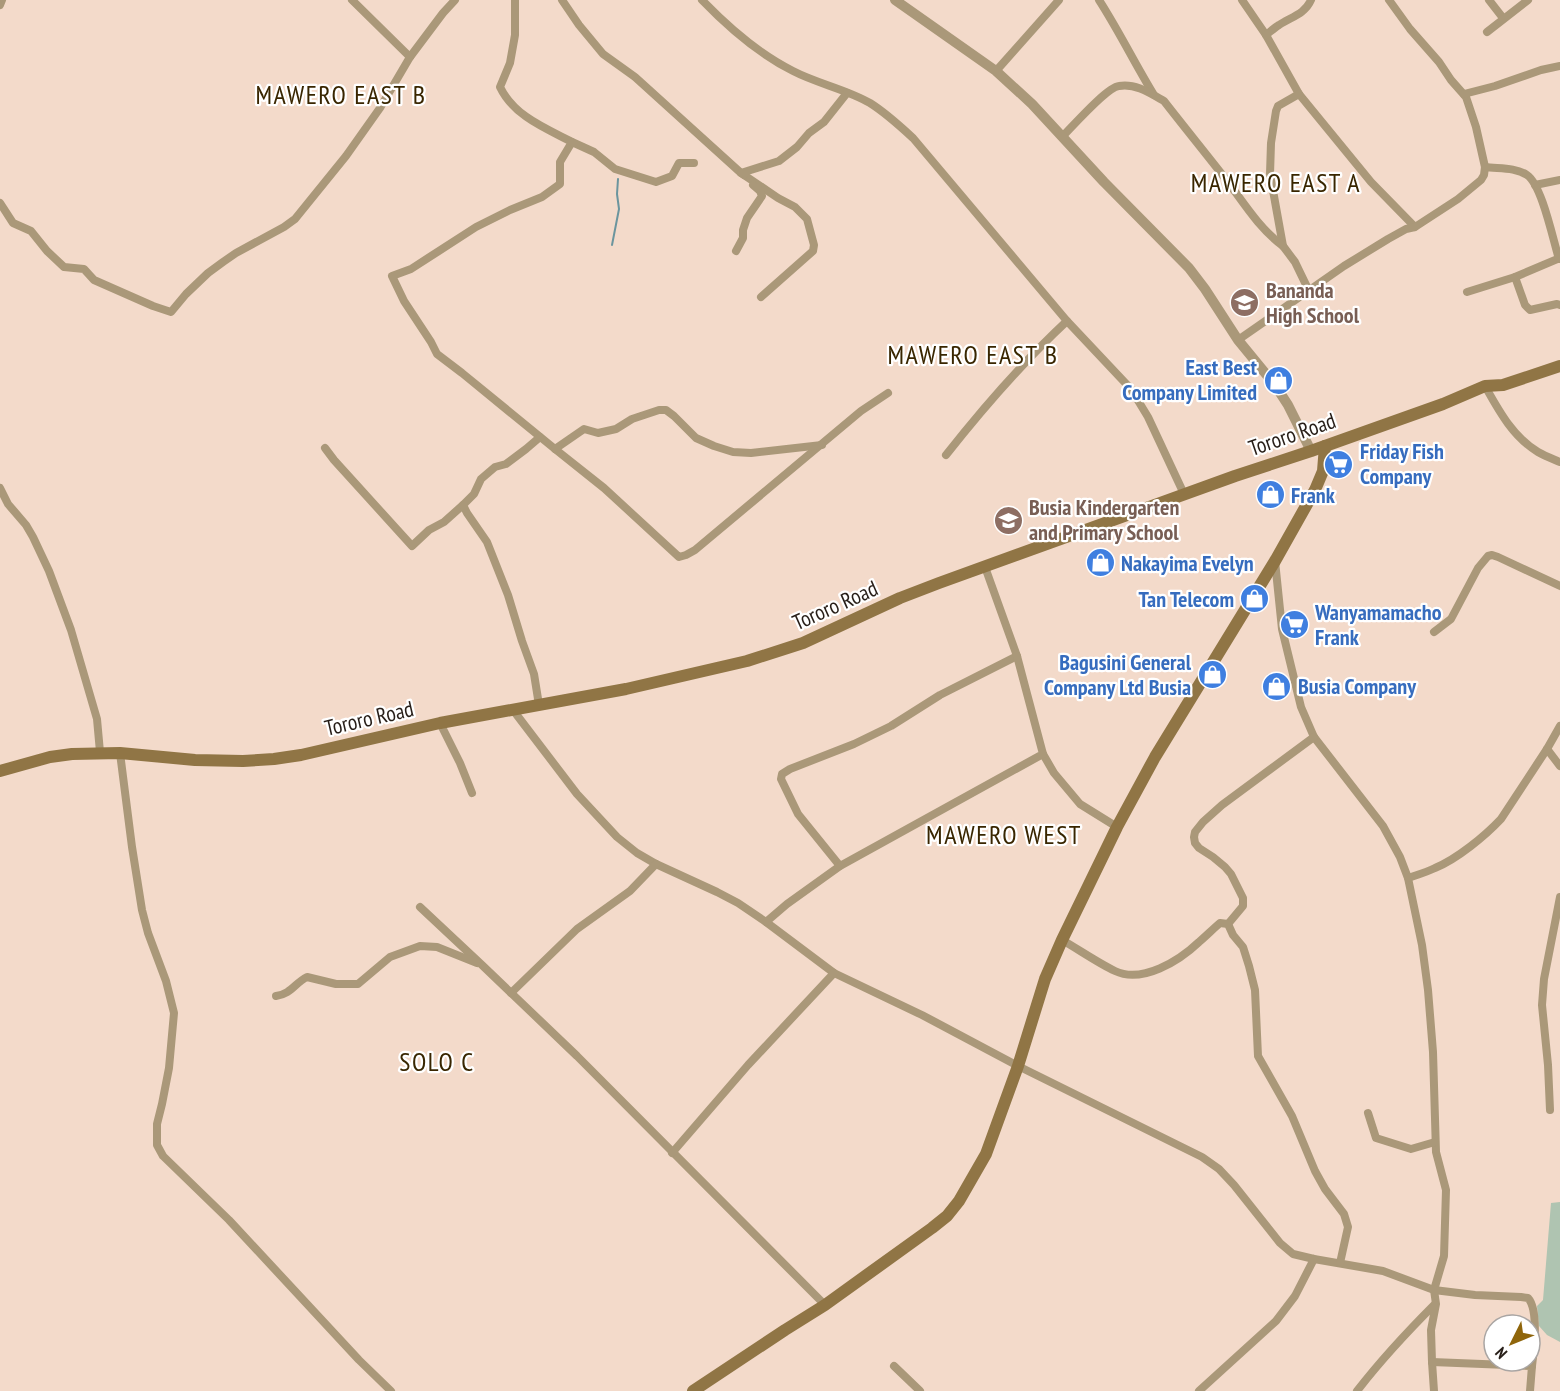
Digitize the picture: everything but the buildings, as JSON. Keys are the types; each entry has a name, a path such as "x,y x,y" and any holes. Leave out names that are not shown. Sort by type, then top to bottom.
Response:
{"main road":[{"name":"Tororo Road","path":"0,771 50,757 100,752 243,761 301,756 440,723 703,672 771,654 820,636 920,590 1184,494 1443,404 1485,386 1503,385 1560,366"},
{"path":"693,1391 825,1305 932,1228 947,1216 959,1201 986,1154 1018,1066 1039,996 1062,940 1117,827 1155,757 1275,561 1321,479 1325,463 1325,446"}],"street":[{"path":"0,5 2,0"},
{"path":"352,0 410,57"},
{"path":"0,203 13,223 31,231 64,267 84,269 94,280 171,312 186,294 236,253 271,235 295,219 346,156 380,108 410,57 442,13 455,0"},
{"path":"515,0 515,35 510,63 500,87 504,96 524,117 594,152 615,169 656,182 672,176 679,163 694,163"},
{"path":"562,0 603,54 635,77 760,191 762,196 747,218 743,238 736,251"},
{"path":"702,0 735,32 764,54 793,71 870,104 913,138 1067,321 1131,389 1163,446 1184,494"},
{"path":"895,0 996,71 1032,104 1104,182 1189,268 1238,340 1275,385 1288,405 1311,451"},
{"path":"996,71 1059,0"},
{"path":"1100,0 1154,95"},
{"path":"1242,0 1266,35 1299,94 1371,182 1415,227"},
{"path":"1266,35 1302,12 1311,0"},
{"path":"1238,340 1344,266 1406,229 1415,227 1458,200 1480,180 1485,167 1471,110 1464,94 1389,0"},
{"path":"1489,0 1503,18"},
{"path":"1487,32 1528,0"},
{"path":"1464,94 1560,66"},
{"path":"1062,137 1114,87 1132,86 1164,101 1258,224 1283,246 1295,262 1309,291"},
{"path":"741,172 779,161 824,122 847,93"},
{"path":"1283,246 1270,174 1271,143 1278,106 1299,94"},
{"path":"572,142 560,162 560,184 542,197 476,227 411,269 392,276 404,301 431,342 436,354 604,488 679,557 695,550 861,411 888,393"},
{"path":"1467,292 1515,277 1559,258 1541,198 1527,175 1505,168 1485,167"},
{"path":"741,172 795,207 807,219 814,245 813,251 806,258 761,297"},
{"path":"1535,185 1560,180"},
{"path":"1515,277 1525,305 1530,310 1560,305"},
{"path":"946,455 1017,370 1067,321"},
{"path":"1485,386 1501,415 1518,435 1539,453 1560,462"},
{"path":"555,449 584,429 598,433 616,429 632,418 659,410 666,410 674,416 696,438 733,452 751,453 822,445"},
{"path":"325,448 412,546 429,530 444,522 464,505 474,494 481,479 495,467 506,464 540,436"},
{"path":"0,488 8,504 26,525 49,571 71,630 97,719 100,752"},
{"path":"464,505 486,542 508,595 534,674 539,705"},
{"path":"1434,632 1451,619 1478,568 1488,556 1498,557 1560,586"},
{"path":"1275,561 1282,629 1301,707 1314,737 1383,826 1400,857 1408,878 1422,945 1433,1052 1435,1142 1446,1190 1444,1256 1434,1290 1436,1304 1431,1330 1434,1391"},
{"path":"985,567 1017,656 1043,754 1054,773 1080,804 1117,827"},
{"path":"840,866 798,814 781,779 782,774 854,744 903,719 940,695 1017,656"},
{"path":"513,710 564,778 622,842 656,864 738,903 834,973 1202,1156 1234,1185 1287,1250 1301,1257 1383,1271 1434,1290 1528,1298 1533,1313"},
{"path":"440,723 472,793"},
{"path":"1408,878 1450,860 1495,826 1560,726"},
{"path":"1228,924 1243,906 1244,898 1231,873 1195,843 1195,832 1222,805 1314,737"},
{"path":"1547,749 1560,766"},
{"path":"120,753 142,910 166,981 174,1013 169,1068 157,1124 157,1145 163,1156 229,1220 359,1360 391,1391"},
{"path":"766,922 796,897 840,866 1043,754"},
{"path":"511,993 577,928 630,891 656,864"},
{"path":"1550,1110 1542,1005 1544,979 1560,897"},
{"path":"420,908 576,1056 825,1305"},
{"path":"1062,940 1115,971 1131,976 1151,972 1179,958 1220,923 1228,924"},
{"path":"1228,924 1233,935 1243,947 1255,990 1258,1056 1292,1116 1315,1171 1344,1214 1348,1227 1340,1263"},
{"path":"276,996 289,992 308,977 336,984 358,984 390,957 420,946 438,947 483,966"},
{"path":"672,1153 834,973"},
{"path":"1368,1113 1376,1138 1412,1149 1435,1142"},
{"path":"1199,1391 1276,1321 1295,1296 1314,1259"},
{"path":"1357,1391 1395,1345 1436,1304"},
{"path":"1432,1362 1482,1364"},
{"path":"894,1366 920,1391"},
{"path":"1530,1391 1531,1373"}],"green space":[{"path":"1560,1202 1560,1342 1542,1329 1542,1313 1538,1313 1537,1306 1543,1300 1551,1203"}],"waterway":[{"path":"612,245 619,209 618,179"}],"place":[{"name":"Bananda High School","path":"1245,303"},
{"name":"East Best Company Limited","path":"1278,380"},
{"name":"Friday Fish Company","path":"1339,464"},
{"name":"Frank","path":"1270,495"},
{"name":"Busia Kindergarten and Primary School","path":"1008,520"},
{"name":"Nakayima Evelyn","path":"1100,563"},
{"name":"Tan Telecom","path":"1255,599"},
{"name":"Wanyamamacho Frank","path":"1294,625"},
{"name":"Bagusini General Company Ltd Busia","path":"1212,675"},
{"name":"Busia Company","path":"1277,686"}],"district":[{"name":"MAWERO EAST B","path":"341,95"},
{"name":"MAWERO EAST A","path":"1276,183"},
{"name":"MAWERO EAST B","path":"973,355"},
{"name":"MAWERO WEST","path":"1004,835"},
{"name":"SOLO C","path":"437,1062"}]}
